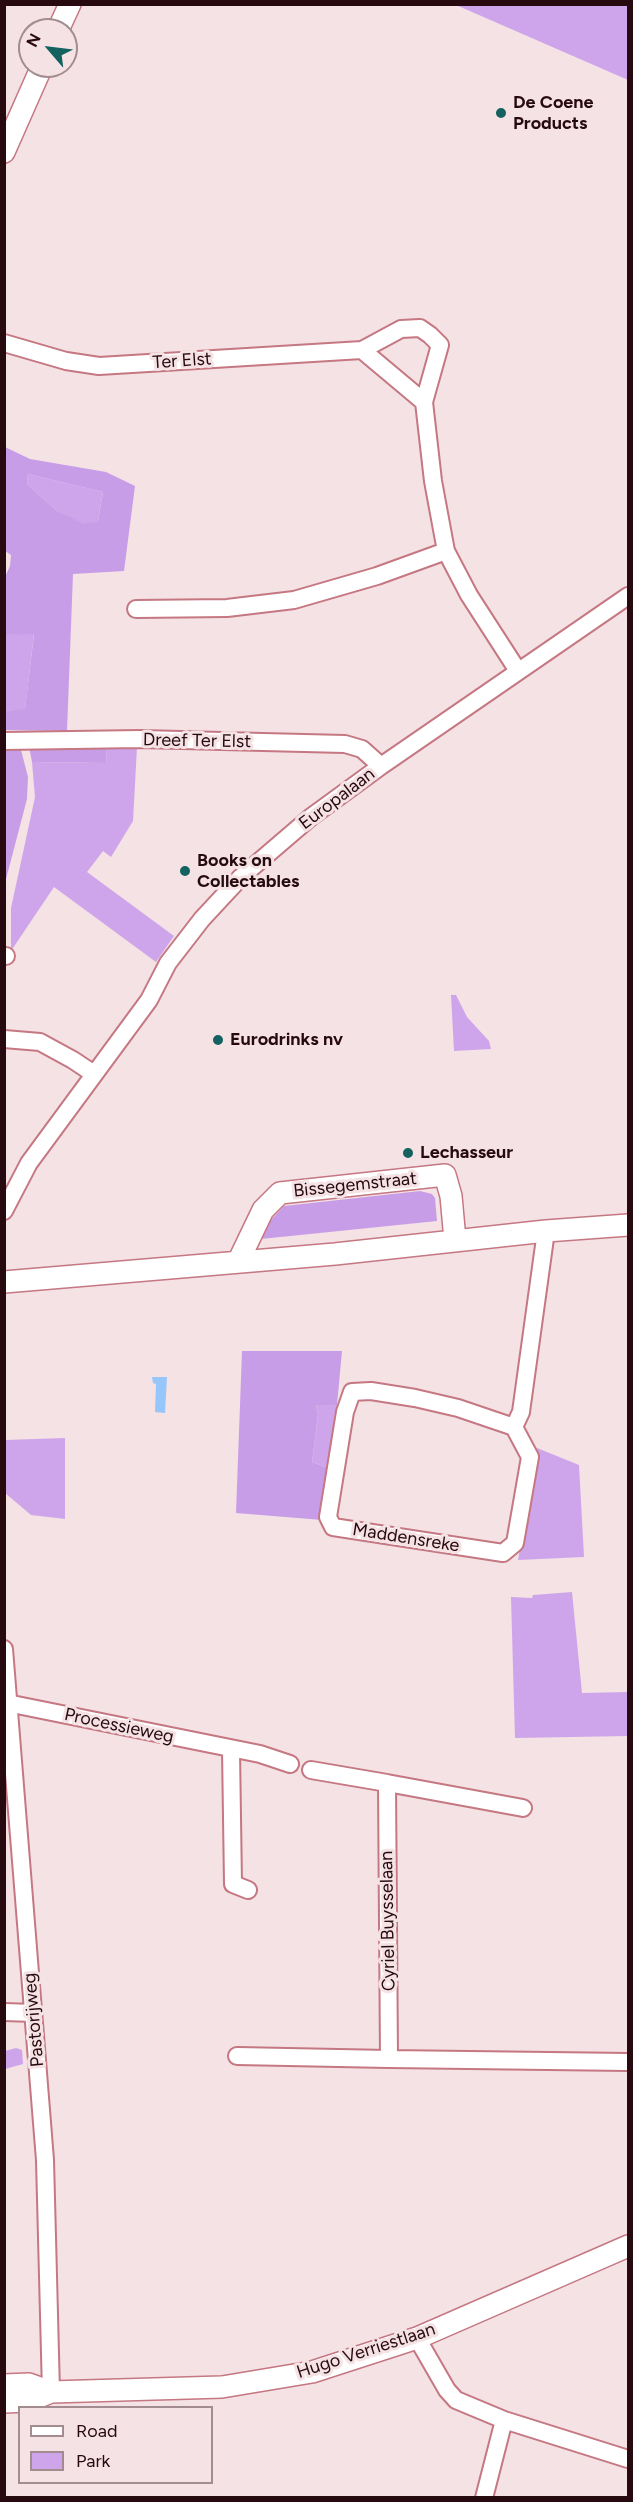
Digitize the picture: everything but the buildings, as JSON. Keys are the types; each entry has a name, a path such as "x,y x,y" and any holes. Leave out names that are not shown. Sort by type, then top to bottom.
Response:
{"street":[{"path":"64,18 70,4"},
{"path":"4,152 37,78"},
{"name":"Ter Elst","path":"4,343 66,361 99,366 362,350 401,329 420,328 440,345 424,402 433,481 446,551 469,595 518,671"},
{"path":"362,350 424,402"},
{"path":"136,609 227,608 294,600 377,576 446,551"},
{"name":"Europalaan","path":"4,1211 29,1162 149,1000 168,963 202,919 242,877 302,825 381,766 628,596"},
{"name":"Dreef Ter Elst","path":"4,741 140,739 345,744 362,749 381,766"},
{"path":"4,1039 40,1042 94,1074"},
{"name":"Bissegemstraat","path":"238,1262 263,1210 280,1193 445,1175 451,1196 455,1240"},
{"path":"4,1282 335,1254 455,1240 628,1225"},
{"path":"514,1427 521,1412 546,1231"},
{"name":"Maddensreke","path":"371,1391 416,1398 458,1408 514,1427 530,1457 515,1543 503,1553 333,1527 330,1523 328,1517 345,1412 352,1392 371,1391"},
{"name":"Pastorijweg","path":"4,1649 45,2160 51,2392"},
{"name":"Processieweg","path":"6,1694 231,1750 260,1754 290,1764"},
{"path":"231,1750 233,1884 248,1890"},
{"path":"311,1770 523,1808"},
{"name":"Cyriel Buysselaan","path":"387,1783 389,2059"},
{"path":"4,2012 34,2013"},
{"path":"237,2056 628,2062"},
{"name":"Hugo Verriestlaan","path":"4,2402 29,2401 51,2392 222,2387 318,2370 417,2338 628,2246"},
{"path":"417,2338 447,2390 456,2400 504,2421 628,2459"},
{"name":"Hugo Verriestlaan","path":"4,2385 29,2384 51,2392"},
{"path":"484,2498 504,2421"}],"green space":[{"path":"456,5 628,5 628,80"},
{"path":"28,474 103,492 98,521 84,525 56,510 27,484"},
{"path":"34,633 25,710 5,711 4,635"},
{"path":"107,747 137,747 133,821 111,857 103,851 87,872 174,936 156,962 54,887 11,951 11,908 35,797 32,762 106,763"},
{"path":"451,995 456,995 467,1017 489,1041 491,1049 454,1051"},
{"path":"316,1405 337,1405 328,1468 312,1462 318,1415"},
{"path":"65,1438 65,1519 31,1515 5,1493 5,1440"},
{"path":"537,1448 579,1465 584,1557 518,1560"},
{"path":"572,1592 582,1693 628,1692 628,1736 515,1738 511,1597 532,1598 533,1595"},
{"path":"16,2048 22,2050 23,2064 5,2069 5,2051"}],"shaded area":[{"path":"5,447 30,459 106,472 135,486 124,571 73,574 67,731 5,730 5,711 25,709 34,634 5,635 5,577 10,566 11,555 5,551","holes":["28,474 103,492 98,521 84,524 56,510 27,484"]},
{"path":"5,746 20,746 28,777 27,799 5,883"},
{"path":"29,747 107,747 106,763 32,762"},
{"path":"420,1191 432,1194 435,1198 437,1221 261,1239 269,1222 284,1206"},
{"path":"242,1351 342,1351 337,1405 316,1405 318,1415 312,1462 328,1468 322,1520 236,1513"}],"water":[{"path":"152,1377 167,1377 165,1413 155,1412 156,1384 153,1383"}],"place":[{"name":"De Coene Products","path":"501,113"},
{"name":"Books on Collectables","path":"185,871"},
{"name":"Eurodrinks nv","path":"218,1040"},
{"name":"Lechasseur","path":"408,1153"}]}
